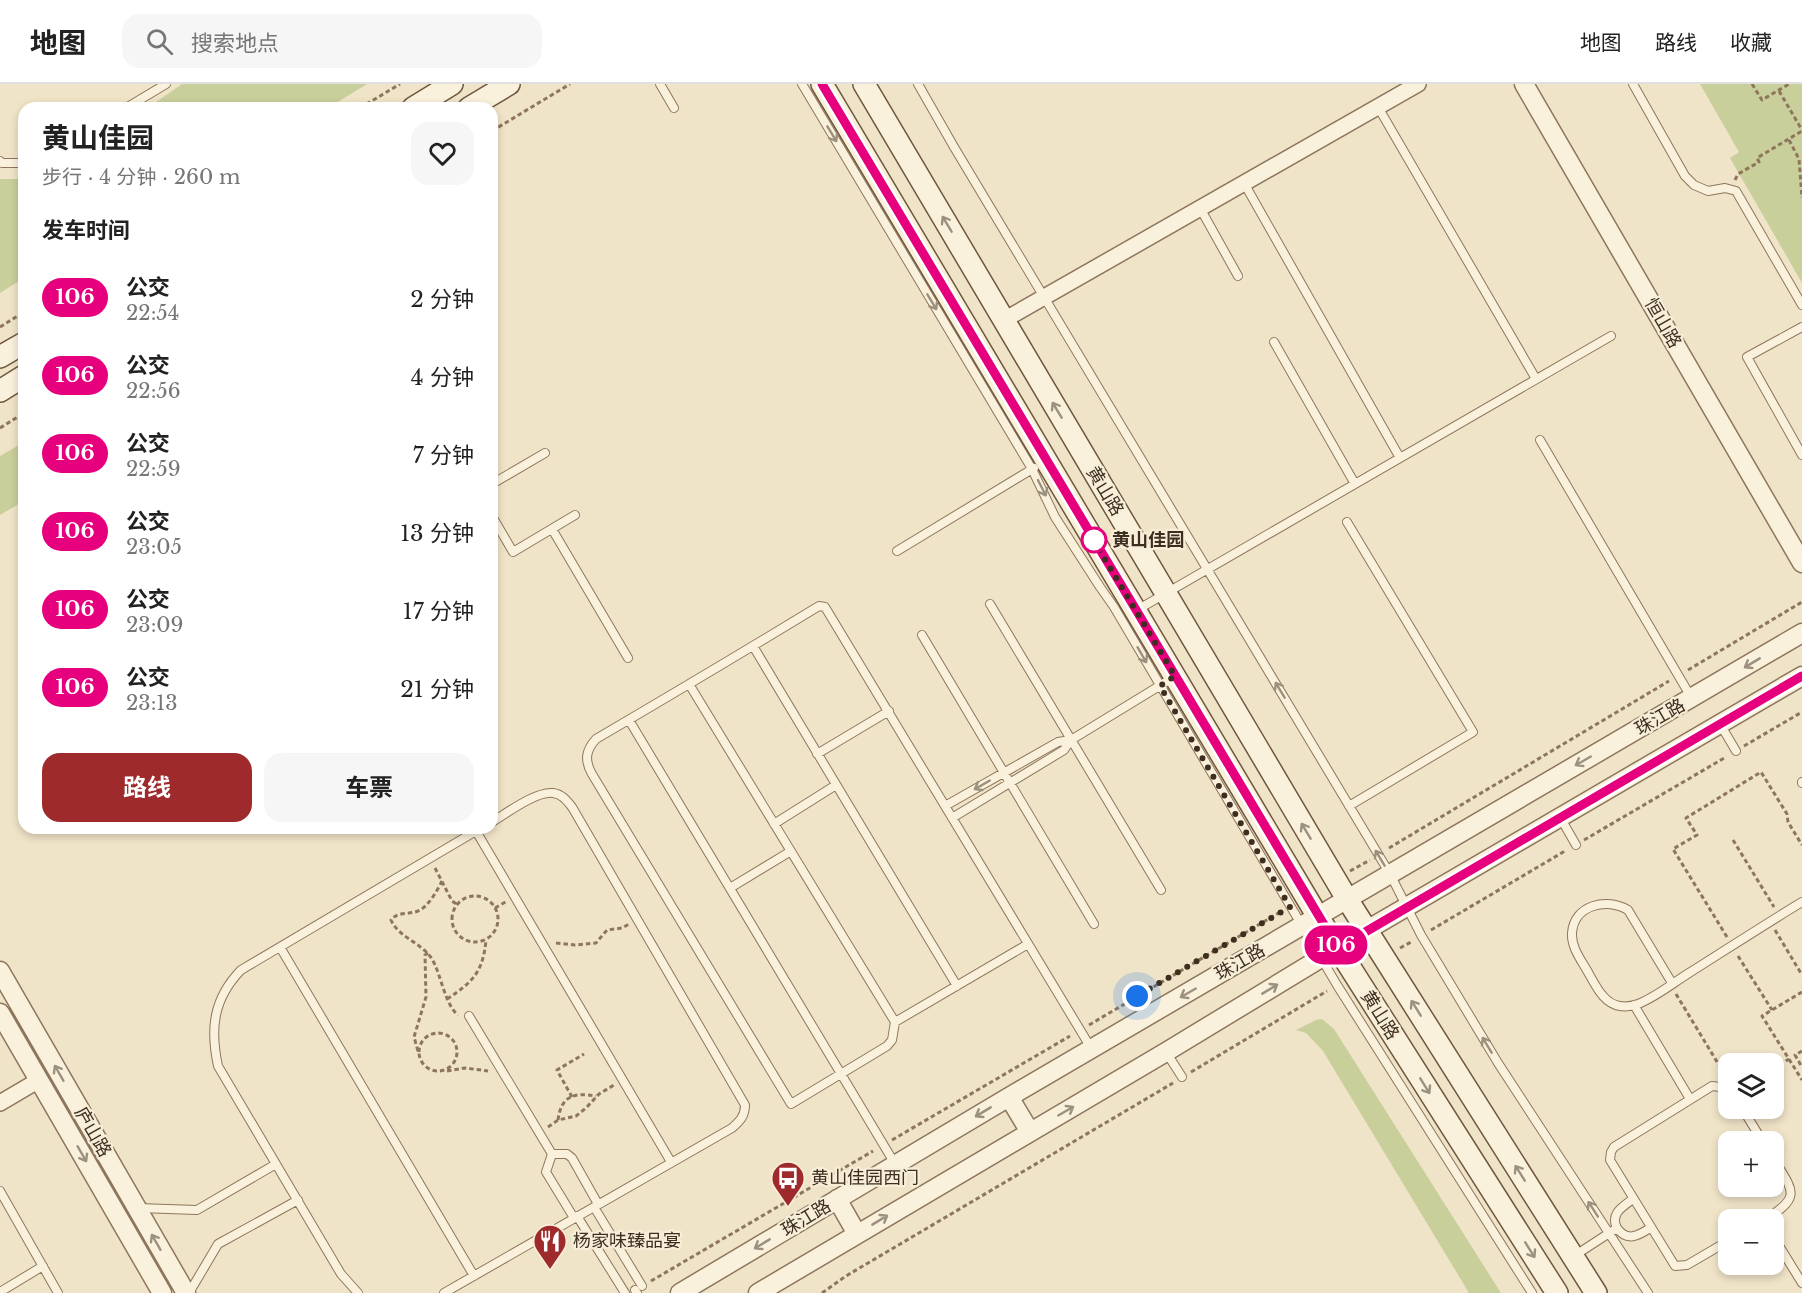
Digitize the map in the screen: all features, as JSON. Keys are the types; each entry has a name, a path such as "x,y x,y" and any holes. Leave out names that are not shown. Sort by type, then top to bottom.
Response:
{"main road":[{"path":"423,102 452,84"},
{"path":"479,102 509,84"},
{"name":"黄山路","path":"822,84 1039,465 1136,611 1167,681 1329,953 1557,1293"},
{"name":"黄山路","path":"864,84 1347,899 1596,1293"},
{"path":"0,357 18,346"},
{"path":"0,391 18,380"}],"street":[{"path":"1004,320 1418,84"},
{"name":"恒山路","path":"1524,84 1802,563"},
{"name":"恒山路","path":"1538,84 1802,541"},
{"name":"珠江路","path":"680,1293 895,1164 1802,633"},
{"name":"珠江路","path":"758,1293 1166,1052 1407,906 1802,676"},
{"name":"庐山路","path":"0,971 187,1293"},
{"name":"庐山路","path":"0,1013 162,1293"},
{"path":"0,1103 39,1080"},
{"path":"1009,1097 1030,1132"},
{"path":"837,1199 856,1234"}],"lane":[{"path":"136,102 166,84"},
{"path":"660,84 674,108"},
{"path":"802,84 1039,465 1055,517 1100,587 1167,681 1290,907 1310,921"},
{"path":"918,84 1390,874 1421,935 1498,1063 1648,1293"},
{"path":"1633,84 1689,181 1708,191 1725,188 1736,191 1802,305"},
{"path":"1378,107 1536,379"},
{"path":"0,161 18,163"},
{"path":"1244,183 1400,458"},
{"path":"1200,208 1238,276"},
{"path":"1802,327 1747,357 1802,456"},
{"path":"1136,611 1611,336"},
{"path":"1274,342 1355,484"},
{"path":"1540,440 1692,698"},
{"path":"498,480 545,453"},
{"path":"897,551 1039,465"},
{"path":"498,526 513,552 575,515"},
{"path":"1347,522 1473,732 1349,806"},
{"path":"552,529 628,658"},
{"path":"990,604 1161,890"},
{"path":"689,684 895,1022 892,1040 887,1046 791,1104 604,794 587,764 586,755 596,739 819,606 825,606 1091,1049"},
{"path":"922,635 1094,924"},
{"path":"753,646 957,986"},
{"path":"945,806 1058,742 1071,740 1167,681"},
{"path":"817,754 889,711"},
{"path":"628,720 895,1164"},
{"path":"1720,724 1736,751"},
{"path":"952,818 1064,750 1071,740"},
{"path":"774,824 836,785"},
{"path":"444,1293 732,1128 745,1113 745,1105 572,807 563,797 555,793 544,793 498,818"},
{"path":"1560,817 1576,844"},
{"path":"358,1293 341,1274 218,1066 213,1025 222,994 241,970 472,834"},
{"path":"481,834 542,943 671,1162"},
{"path":"730,888 791,851"},
{"path":"1671,984 1628,910 1620,905 1608,903 1589,907 1574,922 1573,946 1599,992 1617,1006 1634,1005 1639,1004 1732,946 1779,916 1802,902"},
{"path":"895,1022 1028,944"},
{"path":"280,947 474,1276"},
{"path":"1329,953 1337,985 1532,1293"},
{"path":"1634,1005 1690,1099"},
{"path":"469,1016 552,1154"},
{"path":"1166,1052 1182,1077"},
{"path":"1718,1087 1712,1086 1614,1147 1610,1160 1672,1264 1678,1267 1687,1265 1718,1247"},
{"path":"552,1154 567,1154 572,1158 638,1290"},
{"path":"552,1154 546,1172 625,1293"},
{"path":"136,1208 197,1210 276,1164"},
{"path":"1782,1209 1791,1200 1791,1187 1784,1176"},
{"path":"0,1191 58,1293"},
{"path":"1633,1199 1622,1206 1615,1215 1614,1221 1617,1228 1625,1236 1634,1237 1650,1228"},
{"path":"187,1293 218,1245 297,1200"},
{"path":"1573,1256 1617,1228"},
{"path":"1784,1254 1802,1283"},
{"path":"0,1292 43,1266"}],"path":[{"path":"370,102 400,84"},
{"path":"498,127 570,84"},
{"path":"1752,84 1762,100 1789,84"},
{"path":"1730,189 1738,174 1759,162 1757,158 1802,130 1779,91"},
{"path":"1789,139 1799,159 1802,198"},
{"path":"0,327 18,316"},
{"path":"0,428 18,417"},
{"path":"1336,880 1802,602"},
{"path":"1384,957 1802,712"},
{"path":"1772,1010 1673,849 1696,835 1686,818 1761,772 1787,814 1788,822 1802,844"},
{"path":"1732,840 1779,916"},
{"path":"430,858 452,901 458,905"},
{"path":"442,881 424,907 415,912 394,916 391,920 399,933 413,940 428,953 440,975 447,999 455,1013 469,1016"},
{"path":"477,896 490,902 495,908 498,922 492,935 486,940 470,942 458,934 453,919 458,905 463,900 477,896"},
{"path":"638,1290 1290,907"},
{"path":"542,943 575,945 596,943 607,930 622,928 637,920"},
{"path":"1770,922 1802,975"},
{"path":"447,999 476,977 485,954 486,940"},
{"path":"428,953 425,955 426,997 414,1037 423,1064 439,1072 465,1068 504,1075"},
{"path":"1671,984 1718,1062"},
{"path":"822,1293 846,1276 1337,985"},
{"path":"1802,992 1762,1016 1802,1080"},
{"path":"419,1052 423,1041 433,1033 446,1034 452,1038 456,1043 458,1056 451,1068 445,1071"},
{"path":"1802,1051 1795,1055 1802,1067"},
{"path":"572,1096 557,1070 584,1054"},
{"path":"1784,1062 1789,1059"},
{"path":"539,1133 558,1120 576,1116 596,1096 623,1080"},
{"path":"558,1120 563,1102 572,1096 577,1094 596,1096"}],"green space":[{"path":"182,84 367,84 338,102 156,102"},
{"path":"1700,84 1802,84 1802,283 1730,158 1739,152"},
{"path":"0,179 18,179 18,282 0,293"},
{"path":"18,446 18,504 0,515 0,456"},
{"path":"1322,1019 1334,1029 1501,1293 1469,1293 1323,1051 1306,1033 1296,1030"}],"bus line":[{"name":"106","path":"822,84 1338,948 1802,676"}],"place":[{"name":"黄山佳园","path":"1094,540"},
{"name":"黄山佳园西门","path":"788,1207"},
{"name":"杨家味臻品宴","path":"550,1270"}],"route":[{"path":"1094,540 1091,536 1175,676 1160,686 1290,907 1137,996"}]}
